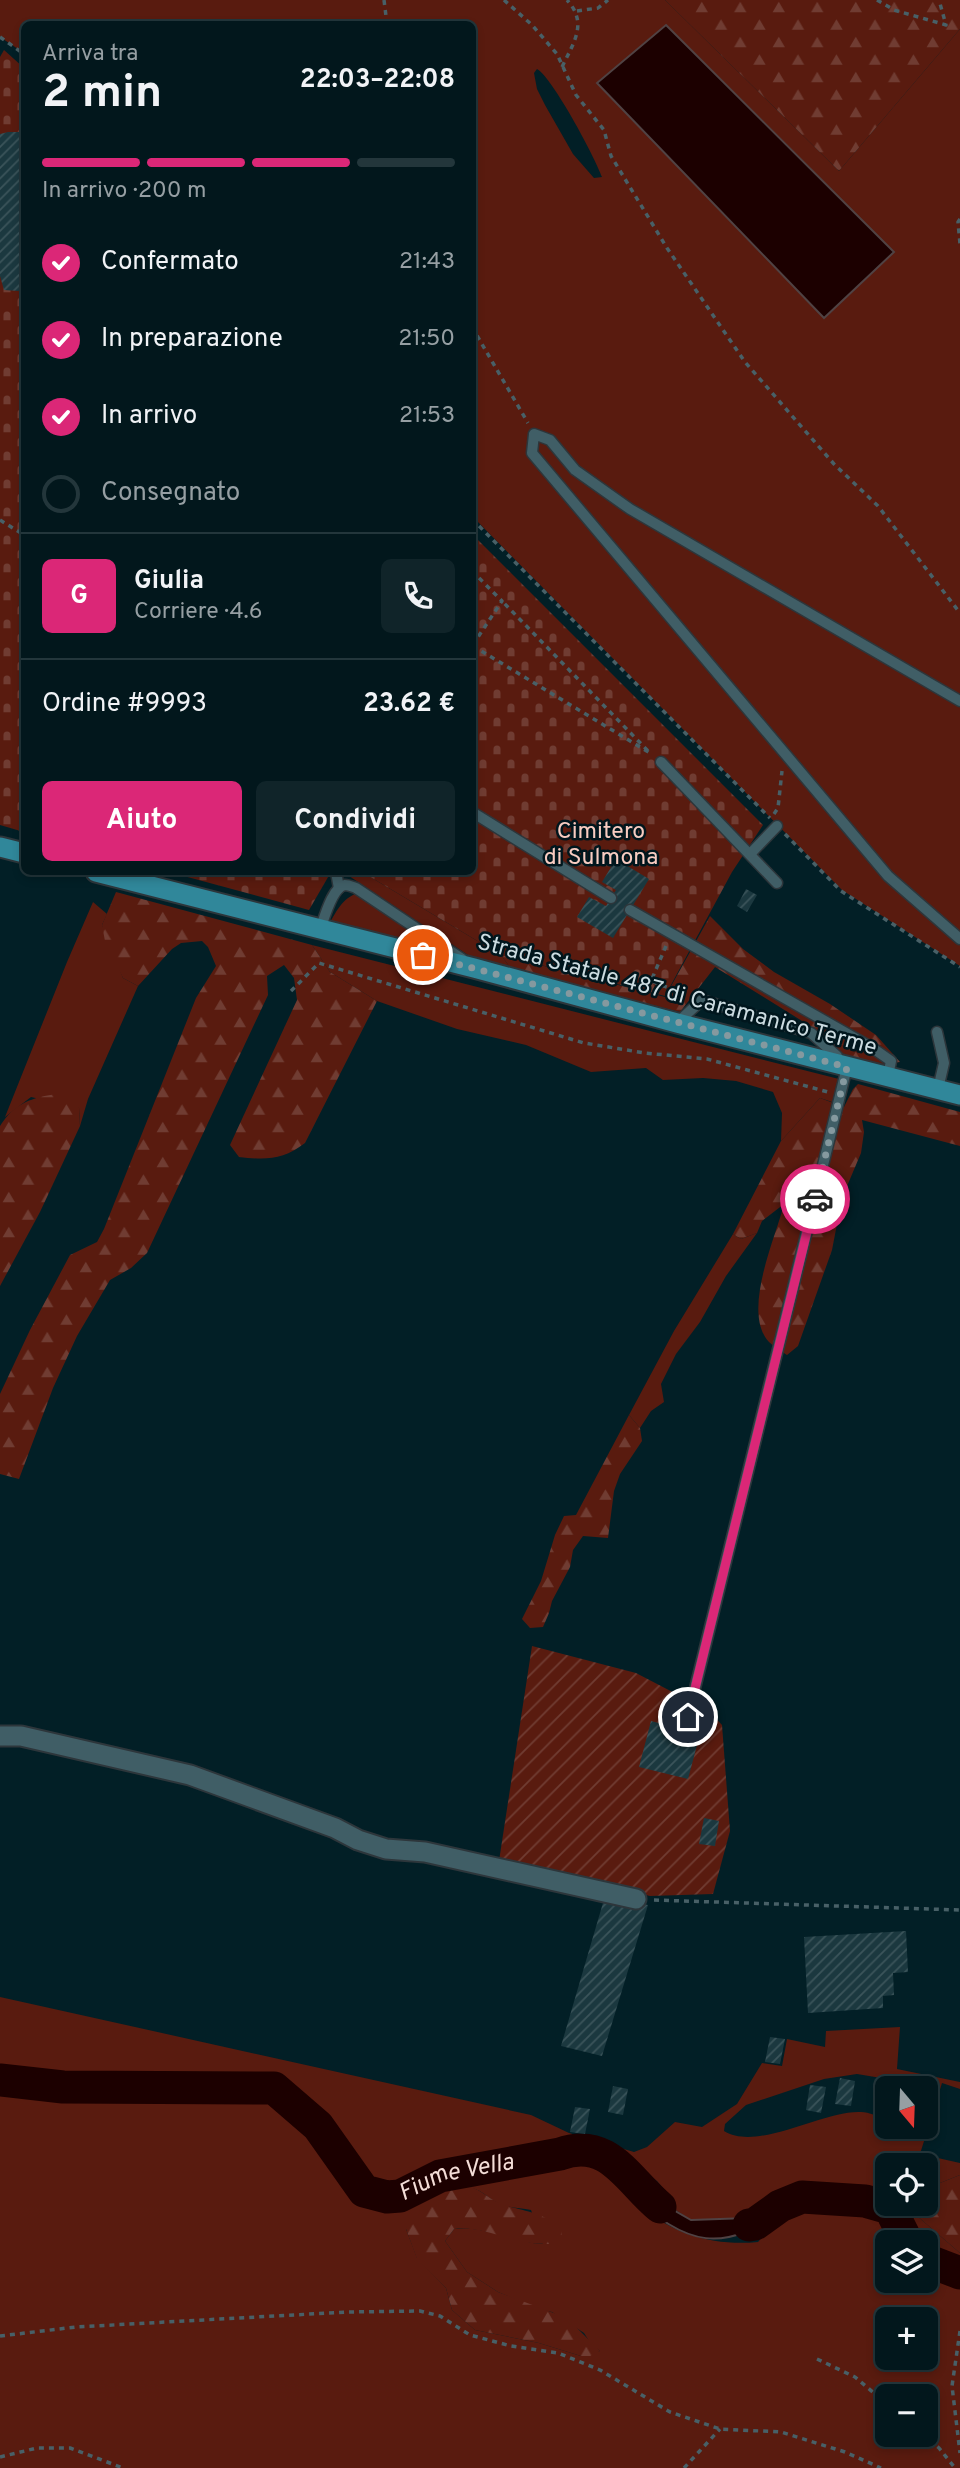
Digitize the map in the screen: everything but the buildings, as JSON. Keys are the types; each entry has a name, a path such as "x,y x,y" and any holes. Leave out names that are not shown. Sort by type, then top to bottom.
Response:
{"main road":[{"path":"0,847 21,852"},
{"name":"Strada Statale 487 di Caramanico Terme","path":"108,875 960,1095"}],"street":[{"path":"0,1736 21,1736 190,1775 386,1849 425,1852 636,1899"}],"lane":[{"path":"960,702 630,509 575,470 550,440 534,434 532,453 888,876 960,939"},
{"path":"661,762 777,883"},
{"path":"476,814 611,898"},
{"path":"751,853 777,826"},
{"path":"337,875 339,888"},
{"path":"320,930 332,898 339,888 345,885 356,888 474,968"},
{"path":"630,910 874,1049 891,1061 888,1076"},
{"path":"677,1023 702,1000 811,1033 838,1056 843,1066 840,1095 688,1717"},
{"path":"937,1032 944,1063 938,1090"}],"path":[{"path":"384,0 387,21"},
{"path":"504,0 532,25 556,54 576,95 604,130 611,156 667,248 746,362 834,464 878,506 960,613"},
{"path":"562,67 577,31 579,18 567,0"},
{"path":"577,12 598,8 608,0"},
{"path":"877,0 894,9 946,25 939,0"},
{"path":"0,37 21,52"},
{"path":"960,219 960,244"},
{"path":"476,334 534,434"},
{"path":"0,520 21,533"},
{"path":"476,523 841,891 960,967"},
{"path":"476,575 650,753 476,648"},
{"path":"476,641 502,601"},
{"path":"769,818 778,808 782,774 778,753 782,750"},
{"path":"672,934 651,981 702,1000"},
{"path":"291,990 319,964 583,1043 707,1059 840,1095"},
{"path":"636,1899 960,1910"},
{"path":"0,2336 76,2327 347,2312 420,2311 440,2316 470,2335 569,2357 600,2370 670,2412 720,2429 781,2432 845,2452 881,2468"},
{"path":"960,2331 952,2386 960,2453"},
{"path":"817,2360 855,2377 875,2394"},
{"path":"684,2468 720,2429"},
{"path":"938,2447 955,2468"},
{"path":"0,2457 37,2448 70,2448 123,2468"}],"green space":[{"path":"0,0 665,0 839,171 960,29 960,966 842,890 476,520 476,21 21,21 21,51 0,37","holes":["537,69 544,75 582,136 602,177 594,178 573,154 545,105 537,89 534,73","597,83 894,252 824,318"]},
{"path":"665,0 960,0 960,29 839,171"},
{"path":"4,50 21,65 21,831 0,825 0,57"},
{"name":"Cimitero di Sulmona","path":"476,538 763,825 732,872 665,996 501,955 367,875 476,875"},
{"path":"180,875 329,875 309,910"},
{"path":"348,875 367,875 501,955 512,970 480,963"},
{"path":"116,892 312,945 330,972 377,1001 305,1143 274,1158 239,1157 230,1145 297,1000 294,978 284,965 267,976 268,995 147,1253 131,1268 110,1280 77,1336 53,1388 19,1479 0,1474 0,1394 70,1255 97,1242 104,1229 196,998 216,966 208,947 202,941 181,943 172,949 138,986 123,978 105,941 102,925"},
{"path":"358,893 446,954 328,926 344,902"},
{"path":"93,902 107,914 102,925 123,978 138,986 88,1099 80,1126 79,1108 31,1097 5,1117 67,962"},
{"path":"710,916 743,949 774,972 830,1004 876,1035 900,1062 878,1066 846,1058 807,1024 715,967 680,1012 512,970 501,955 665,997"},
{"path":"312,945 839,1079 832,1102 820,1098 781,1141 782,1113 773,1092 736,1081 703,1078 663,1080 646,1068 591,1072 526,1045 457,1029 377,1001 330,972"},
{"path":"858,1084 960,1112 960,1146 862,1120 864,1132 861,1153 842,1198 832,1250 798,1346 787,1355 769,1342 761,1329 758,1312 763,1274 784,1204 762,1221 757,1233 741,1239 733,1234 781,1141 820,1098 844,1107"},
{"path":"58,1094 70,1097 79,1108 80,1126 40,1212 0,1286 0,1126 11,1112 25,1102"},
{"path":"757,1233 726,1276 700,1322 676,1354 661,1384 664,1402 651,1411 640,1428 629,1415 674,1331 733,1234 741,1239"},
{"path":"629,1415 640,1428 642,1441 620,1474 614,1491 608,1538 583,1536 573,1550 570,1567 552,1601 543,1627 530,1628 522,1619 541,1581 555,1535 564,1516 576,1515"},
{"path":"532,1646 636,1673 709,1711 722,1725 730,1831 713,1894 650,1896 499,1861"},
{"path":"0,1997 531,2115 569,2133 634,2152 647,2147 675,2122 702,2127 737,2104 762,2063 782,2066 787,2039 825,2047 826,2031 900,2027 897,2069 931,2076 875,2077 857,2074 824,2079 746,2105 725,2124 724,2131 738,2136 754,2137 828,2117 861,2112 875,2115 875,2139 925,2139 920,2153 875,2153 875,2216 917,2216 933,2230 875,2230 875,2293 938,2293 938,2234 960,2253 960,2468 0,2468","holes":["635,2171 643,2171 663,2188 674,2209 691,2220 748,2218 771,2201 791,2205 761,2225 763,2236 758,2242 712,2240 682,2232 656,2217 641,2204 626,2179","464,2186 479,2190 508,2207 531,2210 543,2244 476,2229 454,2229 445,2241 467,2272 498,2292 552,2312 584,2333 600,2351 581,2356 539,2343 475,2330 452,2310 446,2288 417,2258 406,2229 450,2188"]},
{"path":"938,2077 960,2082 960,2089 942,2083 938,2096"},
{"path":"938,2158 960,2163 960,2175 938,2184"},
{"path":"960,2175 960,2253 938,2234 938,2230 933,2230 917,2216 938,2216 938,2184"},
{"path":"464,2186 474,2188 500,2203 546,2218 562,2230 561,2244 555,2244 523,2242 475,2230 454,2229 445,2241 467,2272 498,2292 567,2318 600,2351 590,2356 581,2356 539,2343 475,2330 452,2310 446,2288 417,2259 406,2229 405,2218 411,2204 429,2189"}],"shaded area":[{"path":"666,25 894,252 824,318 597,83"},
{"path":"631,2174 637,2175 656,2200 691,2220 748,2218 771,2201 785,2199 791,2205 745,2232 725,2238 706,2238 687,2233 648,2210 626,2191 626,2179"}],"waterway":[{"name":"Fiume Vella","path":"0,2080 63,2087 274,2088 318,2126 364,2191 387,2197 400,2196 440,2176 577,2150 592,2151 617,2164 660,2207"},
{"name":"Fiume Vella","path":"749,2225 755,2224 780,2206 802,2197 865,2201 890,2208 901,2230"},
{"name":"Fiume Vella","path":"938,2265 960,2273"}],"way so far":[{"path":"423,955 847,1067 815,1199"}],"route":[{"path":"688,1717 815,1199"}]}
